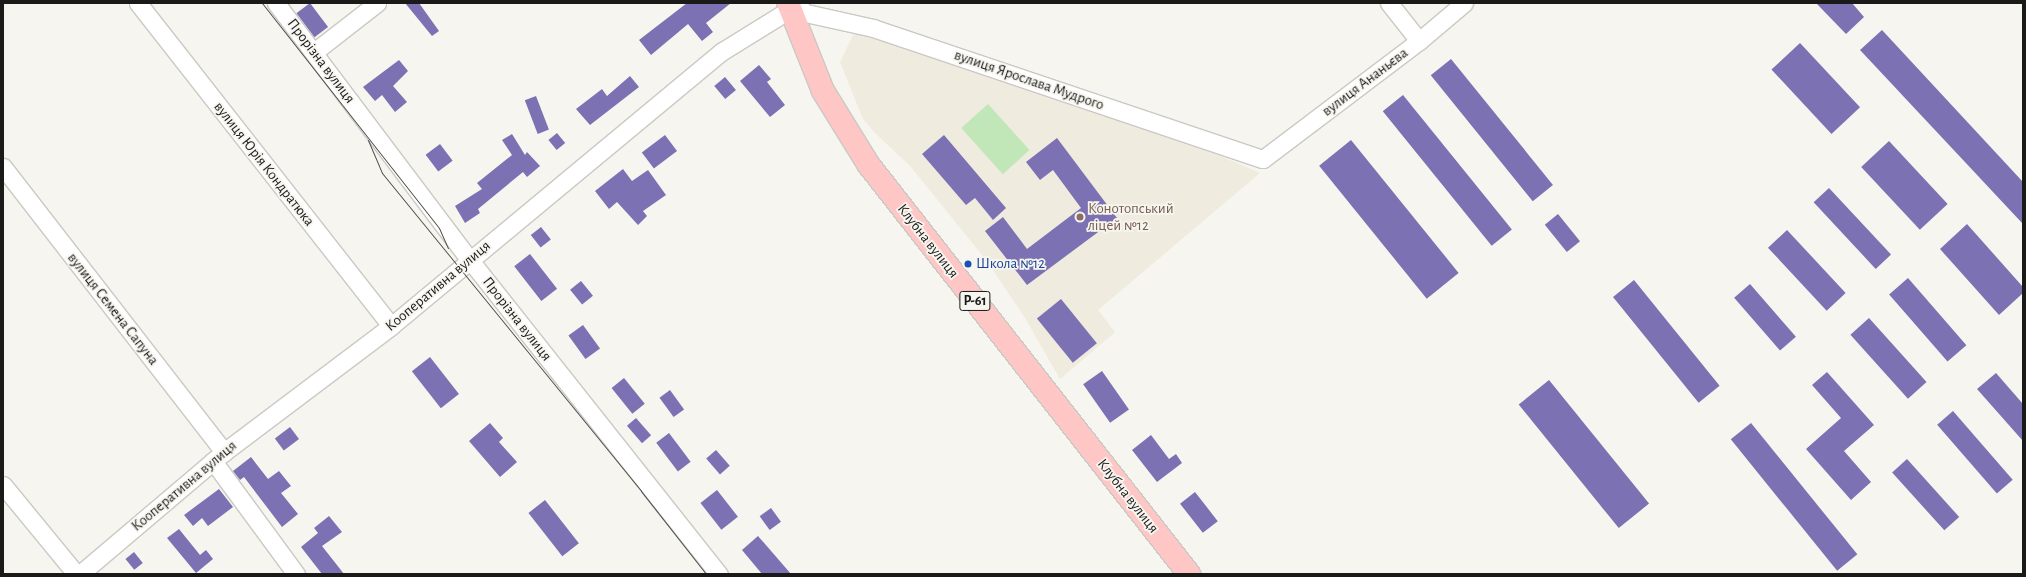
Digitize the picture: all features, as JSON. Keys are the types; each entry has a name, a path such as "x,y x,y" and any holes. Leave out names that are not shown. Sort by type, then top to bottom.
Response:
{"main road":[{"name":"Клубна вулиця","path":"793,5 823,91 868,164 1189,574"}],"street":[{"name":"вулиця Юрія Кондратюка","path":"138,3 391,326"},
{"name":"Прорізна вулиця","path":"276,3 469,259 718,574"},
{"path":"314,52 377,3"},
{"path":"1389,3 1419,41"},
{"name":"вулиця Ананьєва","path":"1263,159 1419,41 1464,3"},
{"name":"Кооперативна вулиця","path":"80,574 218,457 391,326 469,259 722,52 793,5"},
{"name":"вулиця Ярослава Мудрого","path":"793,5 873,28 1263,159"},
{"name":"вулиця Семена Сапуна","path":"3,166 218,457 296,574"},
{"path":"3,485 76,574"}],"shaded area":[{"name":"Конотопський ліцей №12","path":"859,32 1071,102 1211,152 1260,173 1098,310 1115,332 1060,379 1025,318 986,260 911,167 874,132 863,119 840,62 853,35"}],"green space":[{"path":"988,104 1029,150 1003,174 961,128"}],"building":[{"path":"310,3 328,27 314,37 296,13"},
{"path":"405,3 419,3 439,31 432,36"},
{"path":"687,3 731,3 706,23 713,32 702,41 688,24 651,55 639,40"},
{"path":"1816,3 1852,3 1864,17 1846,34"},
{"path":"1882,30 2023,182 2023,224 1860,50"},
{"path":"1800,43 1860,107 1831,134 1771,70"},
{"path":"1451,59 1553,185 1533,201 1431,75"},
{"path":"399,60 408,71 393,86 407,102 395,112 382,95 375,101 363,87"},
{"path":"759,65 771,79 767,82 785,105 770,117 740,81"},
{"path":"630,76 639,87 590,125 576,109 602,89 607,96"},
{"path":"725,77 736,90 725,99 714,86"},
{"path":"1403,95 1512,229 1492,246 1383,111"},
{"path":"536,96 549,130 538,134 525,100"},
{"path":"557,133 565,143 557,150 548,140"},
{"path":"512,134 525,155 527,152 540,166 527,177 523,172 478,209 480,213 465,223 455,206 482,189 477,183 512,155 502,140"},
{"path":"665,135 677,151 654,168 642,152"},
{"path":"944,135 1006,208 993,220 975,198 966,205 922,154"},
{"path":"1057,138 1117,218 1027,285 985,231 1003,217 1027,249 1081,208 1053,170 1040,180 1026,162"},
{"path":"1351,140 1459,273 1427,299 1319,166"},
{"path":"1889,141 1948,204 1920,230 1861,167"},
{"path":"440,144 453,161 438,172 426,155"},
{"path":"623,169 632,181 648,170 666,195 643,211 647,216 638,225 617,202 609,209 595,191"},
{"path":"1829,188 1891,255 1876,269 1814,202"},
{"path":"1558,214 1580,241 1567,252 1545,225"},
{"path":"1967,224 2023,287 2023,293 1999,315 1940,249"},
{"path":"541,227 551,240 541,248 531,235"},
{"path":"1787,230 1846,293 1827,311 1768,248"},
{"path":"530,254 557,289 541,301 514,266"},
{"path":"1908,278 1966,345 1948,362 1889,294"},
{"path":"1634,280 1720,386 1699,403 1613,297"},
{"path":"581,281 593,296 582,305 570,290"},
{"path":"1750,284 1796,337 1780,351 1734,298"},
{"path":"1061,299 1097,343 1073,363 1037,319"},
{"path":"1869,318 1927,382 1908,399 1850,335"},
{"path":"583,325 600,348 585,359 568,336"},
{"path":"430,357 459,394 441,408 412,371"},
{"path":"1102,371 1129,410 1110,423 1083,384"},
{"path":"1827,372 1874,425 1844,451 1871,482 1851,500 1806,449 1841,418 1812,385"},
{"path":"1996,373 2023,404 2023,441 1977,389"},
{"path":"624,378 645,404 632,414 612,388"},
{"path":"1549,380 1649,504 1619,528 1519,405"},
{"path":"670,390 684,409 674,417 659,398"},
{"path":"1953,411 2013,480 1997,493 1937,425"},
{"path":"636,418 651,435 642,443 627,426"},
{"path":"490,423 503,438 499,442 517,462 500,477 469,441"},
{"path":"1751,423 1857,554 1837,571 1731,439"},
{"path":"290,427 299,439 284,450 275,438"},
{"path":"669,433 691,462 678,471 656,443"},
{"path":"1151,435 1169,459 1176,454 1182,463 1157,482 1132,450"},
{"path":"716,450 730,466 720,474 706,459"},
{"path":"251,457 268,479 279,471 291,486 281,493 298,514 282,527 244,477 240,480 233,471"},
{"path":"1907,459 1959,517 1944,530 1892,472"},
{"path":"219,489 233,507 208,526 202,518 193,526 184,515"},
{"path":"717,490 738,517 721,530 700,503"},
{"path":"1195,492 1218,521 1203,533 1180,504"},
{"path":"545,500 579,543 562,556 528,513"},
{"path":"771,508 781,522 770,530 760,516"},
{"path":"329,516 342,532 322,546 344,574 322,574 301,547 318,533 314,528"},
{"path":"179,529 200,555 206,550 213,559 196,573 167,538"},
{"path":"758,536 791,574 762,574 742,550"},
{"path":"134,552 143,563 134,570 125,559"}],"tram line":[{"path":"262,3 439,228 448,248"},
{"path":"368,140 382,173 641,491 706,574"}],"place":[{"name":"Конотопський ліцей №12","path":"1080,217"},
{"name":"Школа №12","path":"968,264"}]}
